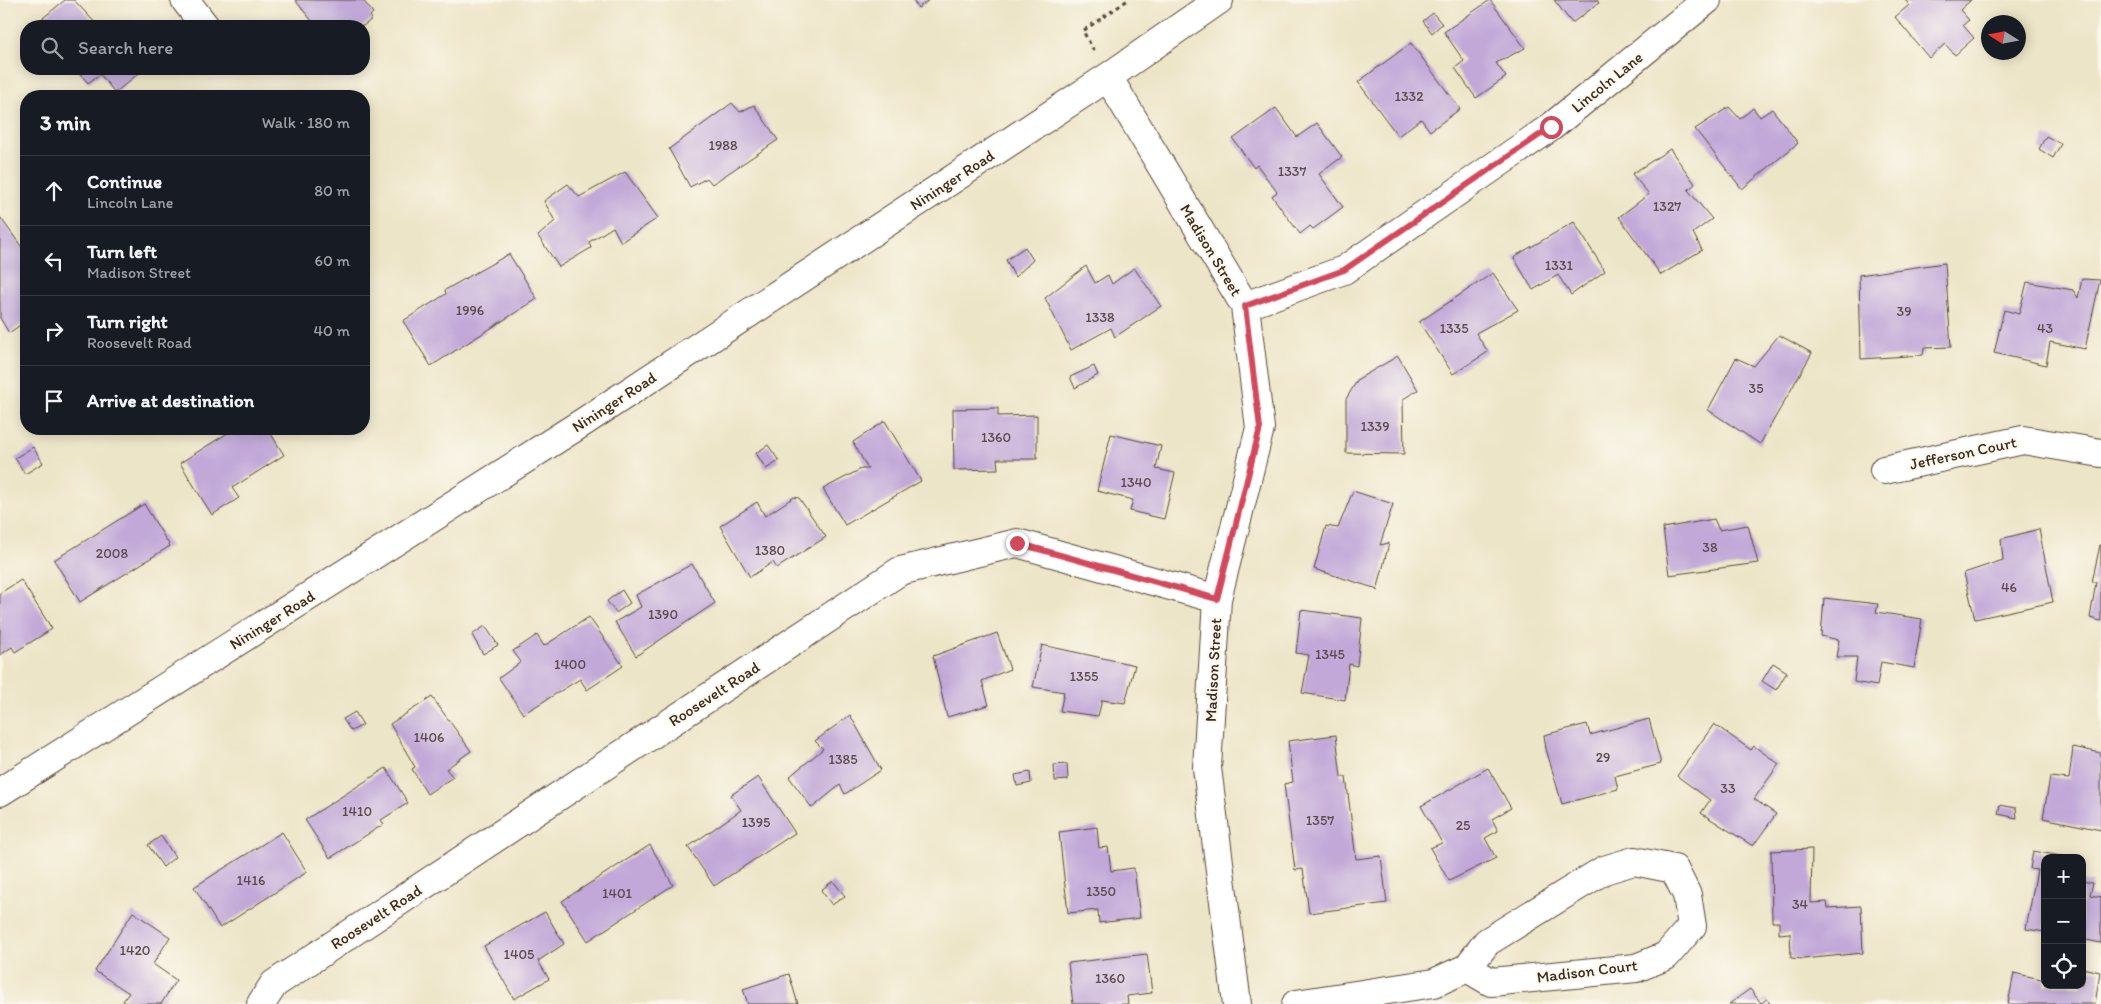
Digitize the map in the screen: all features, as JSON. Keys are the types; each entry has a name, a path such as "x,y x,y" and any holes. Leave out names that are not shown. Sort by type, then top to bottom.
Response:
{"street":[{"path":"185,0 200,20"},
{"name":"Nininger Road","path":"0,792 582,423 1108,77 1219,0"},
{"name":"Lincoln Lane","path":"1245,306 1344,270 1551,127 1707,0"},
{"name":"Madison Street","path":"1108,77 1245,306 1260,428 1217,599 1208,768 1237,1004"},
{"name":"Jefferson Court","path":"1884,470 2023,440 2101,453"},
{"name":"Roosevelt Road","path":"261,1004 274,984 900,571 1017,543 1217,599"},
{"name":"Madison Court","path":"1296,1004 1434,983 1467,968 1487,942 1604,870 1634,860 1674,868 1688,895 1692,926 1666,956 1636,968 1491,982 1467,968"}],"path":[{"path":"1108,77 1083,31 1128,0"}],"building":[{"path":"65,0 74,0 92,20 40,20"},
{"path":"295,0 363,0 373,13 370,16 372,19 370,21 311,20"},
{"path":"913,0 929,0 918,8"},
{"path":"1490,0 1525,48 1496,63 1506,77 1476,98 1455,68 1464,61 1444,32"},
{"path":"1554,0 1597,0 1599,3 1572,23"},
{"path":"1905,0 1971,0 1960,10 1969,20 1963,25 1974,38 1955,55 1945,44 1929,58 1895,17 1909,5"},
{"path":"1433,13 1442,24 1432,33 1423,21"},
{"path":"1411,43 1460,109 1430,131 1421,119 1398,136 1358,82"},
{"path":"81,75 99,75 88,83"},
{"path":"101,75 137,75 119,90 113,90"},
{"path":"732,103 740,112 754,105 778,140 712,184 707,178 690,187 669,149"},
{"path":"1729,107 1740,119 1753,108 1760,117 1772,109 1798,143 1742,189 1695,129"},
{"path":"1276,108 1297,137 1317,123 1342,157 1319,174 1343,207 1313,229 1310,226 1300,234 1272,196 1277,192 1257,165 1254,168 1233,139"},
{"path":"2046,136 2061,144 2053,158 2039,149"},
{"path":"1670,149 1695,184 1688,190 1712,219 1693,233 1702,250 1661,275 1619,217 1649,194 1632,174"},
{"path":"625,172 658,218 621,242 613,227 589,242 591,248 559,267 538,236 555,221 544,201 568,184 579,197"},
{"path":"0,217 20,245 20,325 9,333 0,318"},
{"path":"1574,222 1605,271 1571,295 1558,275 1533,290 1514,258"},
{"path":"1025,247 1033,260 1015,277 1006,260"},
{"path":"509,254 537,299 431,366 403,321 446,294 445,290"},
{"path":"1945,263 1951,347 1924,348 1923,355 1861,359 1859,275"},
{"path":"1086,266 1095,283 1108,275 1112,284 1134,268 1161,306 1115,337 1111,328 1071,350 1045,298"},
{"path":"1493,273 1518,310 1476,333 1488,352 1453,374 1419,322"},
{"path":"2082,279 2100,280 2085,349 2050,342 2046,365 1994,353 2004,310 2019,314 2027,282 2073,290 2078,298"},
{"path":"1779,335 1812,353 1760,444 1708,410 1736,358 1754,366"},
{"path":"1398,356 1418,390 1403,399 1404,454 1346,453 1346,399 1358,379"},
{"path":"1094,366 1098,375 1075,388 1070,377"},
{"path":"998,408 998,416 1037,415 1037,459 997,459 998,469 954,470 953,409"},
{"path":"885,421 921,481 845,525 823,489 861,469 868,469 853,442"},
{"path":"1111,434 1161,446 1156,469 1175,473 1164,519 1130,511 1133,500 1097,491"},
{"path":"224,435 272,435 284,455 232,488 239,498 212,515 180,463"},
{"path":"768,445 779,461 766,469 756,453"},
{"path":"33,447 43,463 25,474 15,458"},
{"path":"1353,491 1393,504 1380,545 1389,543 1377,591 1374,588 1314,569 1326,526 1338,528"},
{"path":"794,497 799,498 826,537 777,568 773,562 750,577 720,526 757,502 765,516"},
{"path":"144,504 170,546 80,602 54,560"},
{"path":"1714,519 1719,530 1748,525 1758,563 1669,575 1663,528"},
{"path":"2039,529 2053,602 1975,619 1964,573 2003,560 2001,539"},
{"path":"2100,545 2101,621 2090,618 2096,582 2092,582"},
{"path":"692,564 715,603 636,656 615,622 641,607 636,595"},
{"path":"21,580 52,629 15,652 12,647 0,655 0,593"},
{"path":"622,590 630,603 616,613 607,601"},
{"path":"1824,598 1878,604 1876,612 1922,619 1914,668 1881,662 1877,686 1854,682 1857,657 1836,657 1839,640 1821,636"},
{"path":"1301,610 1362,618 1357,666 1349,664 1345,700 1302,693 1309,655 1296,653"},
{"path":"589,617 623,666 587,690 580,679 523,714 499,678 521,662 513,651 537,635 544,646"},
{"path":"485,626 498,645 483,654 472,635"},
{"path":"997,633 1010,669 982,681 989,705 947,717 933,656"},
{"path":"1042,645 1135,665 1125,703 1102,700 1098,716 1060,711 1064,692 1033,687"},
{"path":"1773,663 1787,672 1776,690 1762,681"},
{"path":"432,697 471,751 446,769 453,777 427,794 412,769 415,767 390,724"},
{"path":"355,712 363,725 351,731 343,719"},
{"path":"850,715 881,770 845,794 840,785 812,808 789,777 823,749 815,741"},
{"path":"1649,719 1661,764 1615,776 1618,789 1562,804 1546,749 1544,735 1587,724 1590,735"},
{"path":"1714,724 1751,750 1754,746 1779,764 1754,799 1776,814 1753,846 1701,813 1710,800 1677,776"},
{"path":"1336,735 1341,777 1346,777 1356,859 1381,856 1387,903 1309,913 1303,869 1295,870 1284,784 1293,782 1288,741"},
{"path":"2073,747 2101,753 2101,830 2043,818 2050,777 2069,779"},
{"path":"1067,764 1068,780 1055,781 1054,765"},
{"path":"386,768 408,803 381,820 384,824 330,858 305,820"},
{"path":"1488,768 1511,808 1492,819 1498,831 1485,838 1496,858 1449,881 1430,848 1442,843 1421,806"},
{"path":"1030,772 1031,783 1017,786 1015,775"},
{"path":"758,777 795,833 714,886 688,847 741,810 731,795"},
{"path":"2000,805 2016,808 2017,818 1998,814"},
{"path":"1097,827 1099,848 1108,847 1111,871 1134,868 1140,918 1099,923 1098,910 1068,913 1059,832"},
{"path":"282,832 307,872 220,928 194,887"},
{"path":"161,836 175,857 163,867 148,845"},
{"path":"650,845 673,885 588,941 562,901"},
{"path":"1812,849 1811,903 1827,902 1828,908 1861,906 1863,953 1803,959 1791,958 1790,933 1779,934 1779,922 1772,922 1771,851"},
{"path":"2033,851 2050,854 2041,854 2041,931 2026,929 2037,870 2030,869"},
{"path":"833,881 845,896 832,905 821,890"},
{"path":"2086,882 2093,883 2090,895 2101,897 2101,943 2086,940"},
{"path":"133,912 170,937 153,964 176,980 161,1004 128,1004 123,1001 129,993 95,971"},
{"path":"545,912 564,944 538,961 549,979 514,999 484,946"},
{"path":"1147,954 1152,993 1127,996 1128,1004 1073,1004 1068,963"},
{"path":"2086,969 2100,972 2095,1004 2008,1004 2014,973 2041,979 2041,989 2086,989"},
{"path":"789,974 798,1004 748,1004 743,989"},
{"path":"1750,989 1761,1003 1767,999 1770,1004 1729,1004"}],"route":[{"path":"1017,543 1217,599 1260,428 1245,306 1344,270 1551,127"}]}
